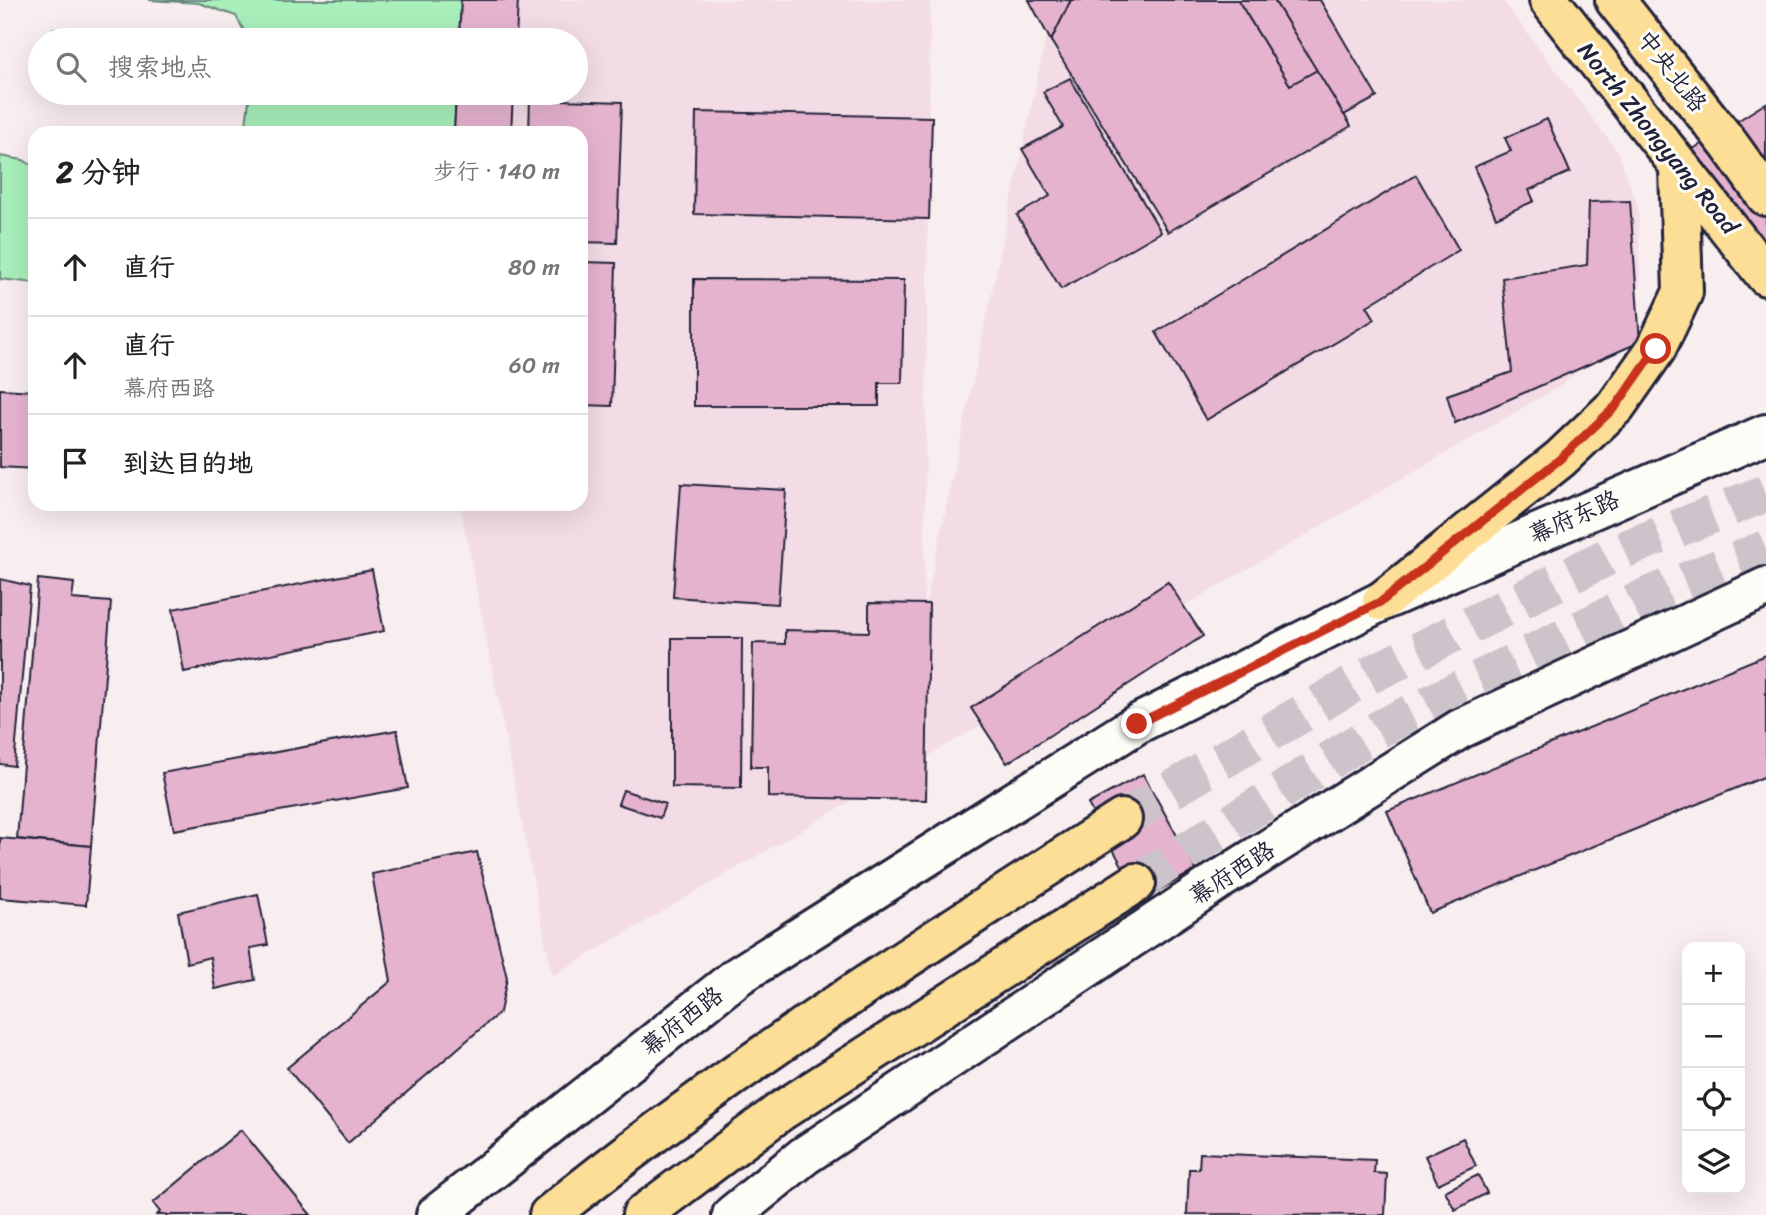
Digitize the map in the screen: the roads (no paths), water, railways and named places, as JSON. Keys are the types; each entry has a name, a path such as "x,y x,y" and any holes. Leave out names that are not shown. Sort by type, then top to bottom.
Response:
{"main road":[{"name":"North Zhongyang Road","path":"1549,0 1679,169 1732,229 1766,276"},
{"name":"中央北路","path":"1615,0 1728,143"},
{"name":"North Zhongyang Road","path":"1728,143 1766,196"},
{"path":"1728,143 1766,155"},
{"path":"1382,601 1560,459 1616,406 1656,349 1683,292 1679,169"},
{"name":"幕府东路","path":"1382,601 1766,433"},
{"name":"幕府西路","path":"732,1215 816,1148 1216,882 1460,729 1766,587"},
{"name":"幕府西路","path":"436,1215 738,976 1137,724 1382,601"},
{"path":"549,1215 730,1077 924,946 1122,819"},
{"path":"642,1215 781,1111 1136,883"}],"tunnel":[{"path":"1122,819 1356,682 1613,554 1766,493"},
{"path":"1136,883 1381,728 1648,596 1766,549"}]}
